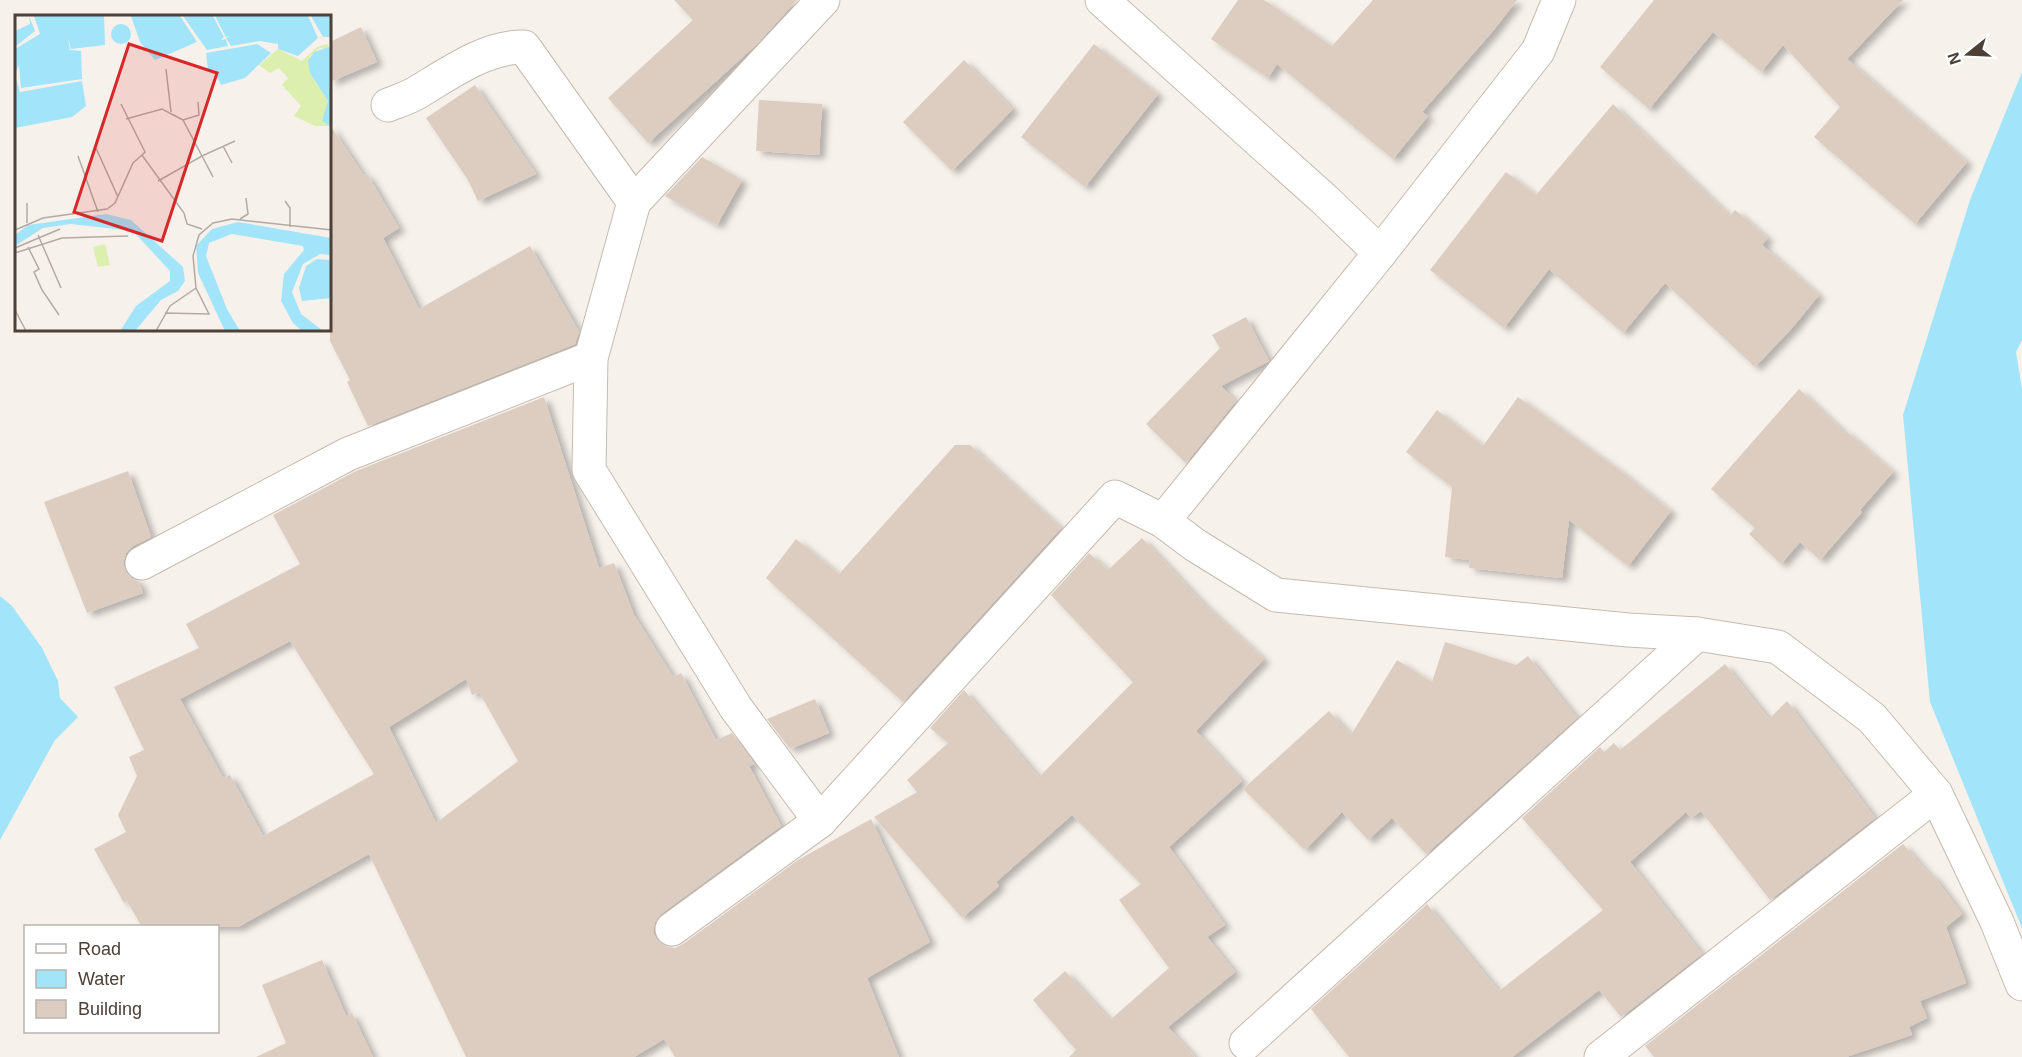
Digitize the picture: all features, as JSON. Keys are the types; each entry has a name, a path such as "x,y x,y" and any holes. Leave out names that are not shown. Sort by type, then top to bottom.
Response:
{"street":[{"path":"820,820 736,708 589,470 591,358 634,202 823,0"},
{"path":"1102,0 1325,200 1380,253"},
{"path":"1163,521 1380,253 1538,51 1559,0"},
{"path":"388,105 415,94 461,65 512,47 524,47 634,202"},
{"path":"142,562 348,454 591,358"},
{"path":"672,929 820,820 1115,497 1163,521 1195,545 1276,595 1628,630 1697,634 1778,646 1872,718 1936,794 1997,922 2022,984"},
{"path":"1246,1043 1697,634"},
{"path":"1601,1057 1936,794"}],"water":[{"path":"2022,72 2022,340 2016,352 2022,389 2022,928 1930,702 1903,415 1970,200"},
{"path":"0,596 12,606 42,648 58,681 60,698 78,717 55,740 0,840"}],"building":[{"path":"674,0 797,0 756,45 648,143 608,98 693,20"},
{"path":"1238,0 1264,0 1332,46 1373,0 1517,0 1422,112 1428,116 1393,159 1277,64 1268,78 1211,39"},
{"path":"1654,0 1903,0 1847,59 1967,162 1915,224 1814,137 1840,107 1783,45 1761,72 1713,32 1649,109 1600,67"},
{"path":"361,27 377,62 332,81 332,41"},
{"path":"1094,44 1158,94 1085,187 1021,137"},
{"path":"964,60 1013,109 952,171 903,122"},
{"path":"475,85 536,174 478,201 468,180 426,118"},
{"path":"759,100 822,104 819,155 756,151"},
{"path":"1613,104 1730,216 1735,210 1768,238 1762,245 1819,295 1793,327 1755,367 1665,283 1623,333 1549,269 1504,328 1430,270 1506,172 1536,195"},
{"path":"332,128 364,176 367,174 399,228 383,238 419,309 530,246 579,332 575,344 368,426 347,382 350,380 330,341 330,332 332,332"},
{"path":"702,157 742,180 717,225 665,196"},
{"path":"1246,317 1269,361 1221,386 1236,401 1186,463 1146,424 1220,348 1212,335"},
{"path":"1799,389 1845,433 1846,431 1893,472 1820,560 1800,542 1781,564 1749,534 1755,528 1711,489"},
{"path":"544,397 599,568 614,563 634,615 673,677 681,673 716,740 732,733 754,764 749,766 781,826 661,914 655,922 653,932 657,940 665,946 675,948 683,944 798,860 871,819 930,942 867,978 899,1057 675,1057 664,1039 634,1057 466,1057 369,854 238,927 141,925 127,901 124,903 94,849 126,832 118,815 137,776 129,757 144,750 114,687 199,648 186,624 300,564 273,515 356,471","holes":["290,641 374,774 263,836 230,775 223,778 180,699","466,679 472,695 479,692 518,761 436,823 389,727"]},
{"path":"1518,397 1622,472 1671,511 1628,566 1569,520 1562,578 1469,568 1470,560 1445,557 1452,487 1406,452 1437,410 1483,446"},
{"path":"955,445 970,445 1061,528 903,702 766,578 796,539 839,574"},
{"path":"128,471 151,537 133,546 126,553 123,563 126,572 132,579 138,581 143,593 87,613 44,502"},
{"path":"1142,538 1204,604 1264,659 1196,731 1242,781 1169,847 1225,925 1207,937 1235,972 1168,1027 1195,1057 1069,1057 1076,1050 1033,1000 1065,971 1110,1020 1169,968 1119,900 1141,884 1072,815 996,882 999,886 962,918 874,817 917,792 907,780 948,743 930,728 964,690 1039,777 1133,682 1051,595 1089,553 1108,570"},
{"path":"1445,642 1516,665 1528,656 1577,718 1426,854 1392,818 1368,840 1342,812 1305,850 1243,789 1329,711 1351,735 1397,660 1432,682"},
{"path":"1725,664 1769,719 1787,701 1875,818 1770,900 1701,811 1691,818 1686,812 1630,862 1702,954 1621,1017 1599,990 1512,1057 1349,1057 1311,1009 1427,904 1499,991 1603,910 1522,818 1600,747 1604,752 1614,743 1620,750"},
{"path":"815,699 829,733 790,749 767,719"},
{"path":"1903,844 1930,875 1932,874 1962,914 1946,927 1966,983 1920,1001 1927,1018 1909,1027 1912,1035 1846,1057 1654,1057 1645,1046"},
{"path":"322,960 346,1016 352,1013 373,1057 256,1057 286,1043 262,985"}]}
